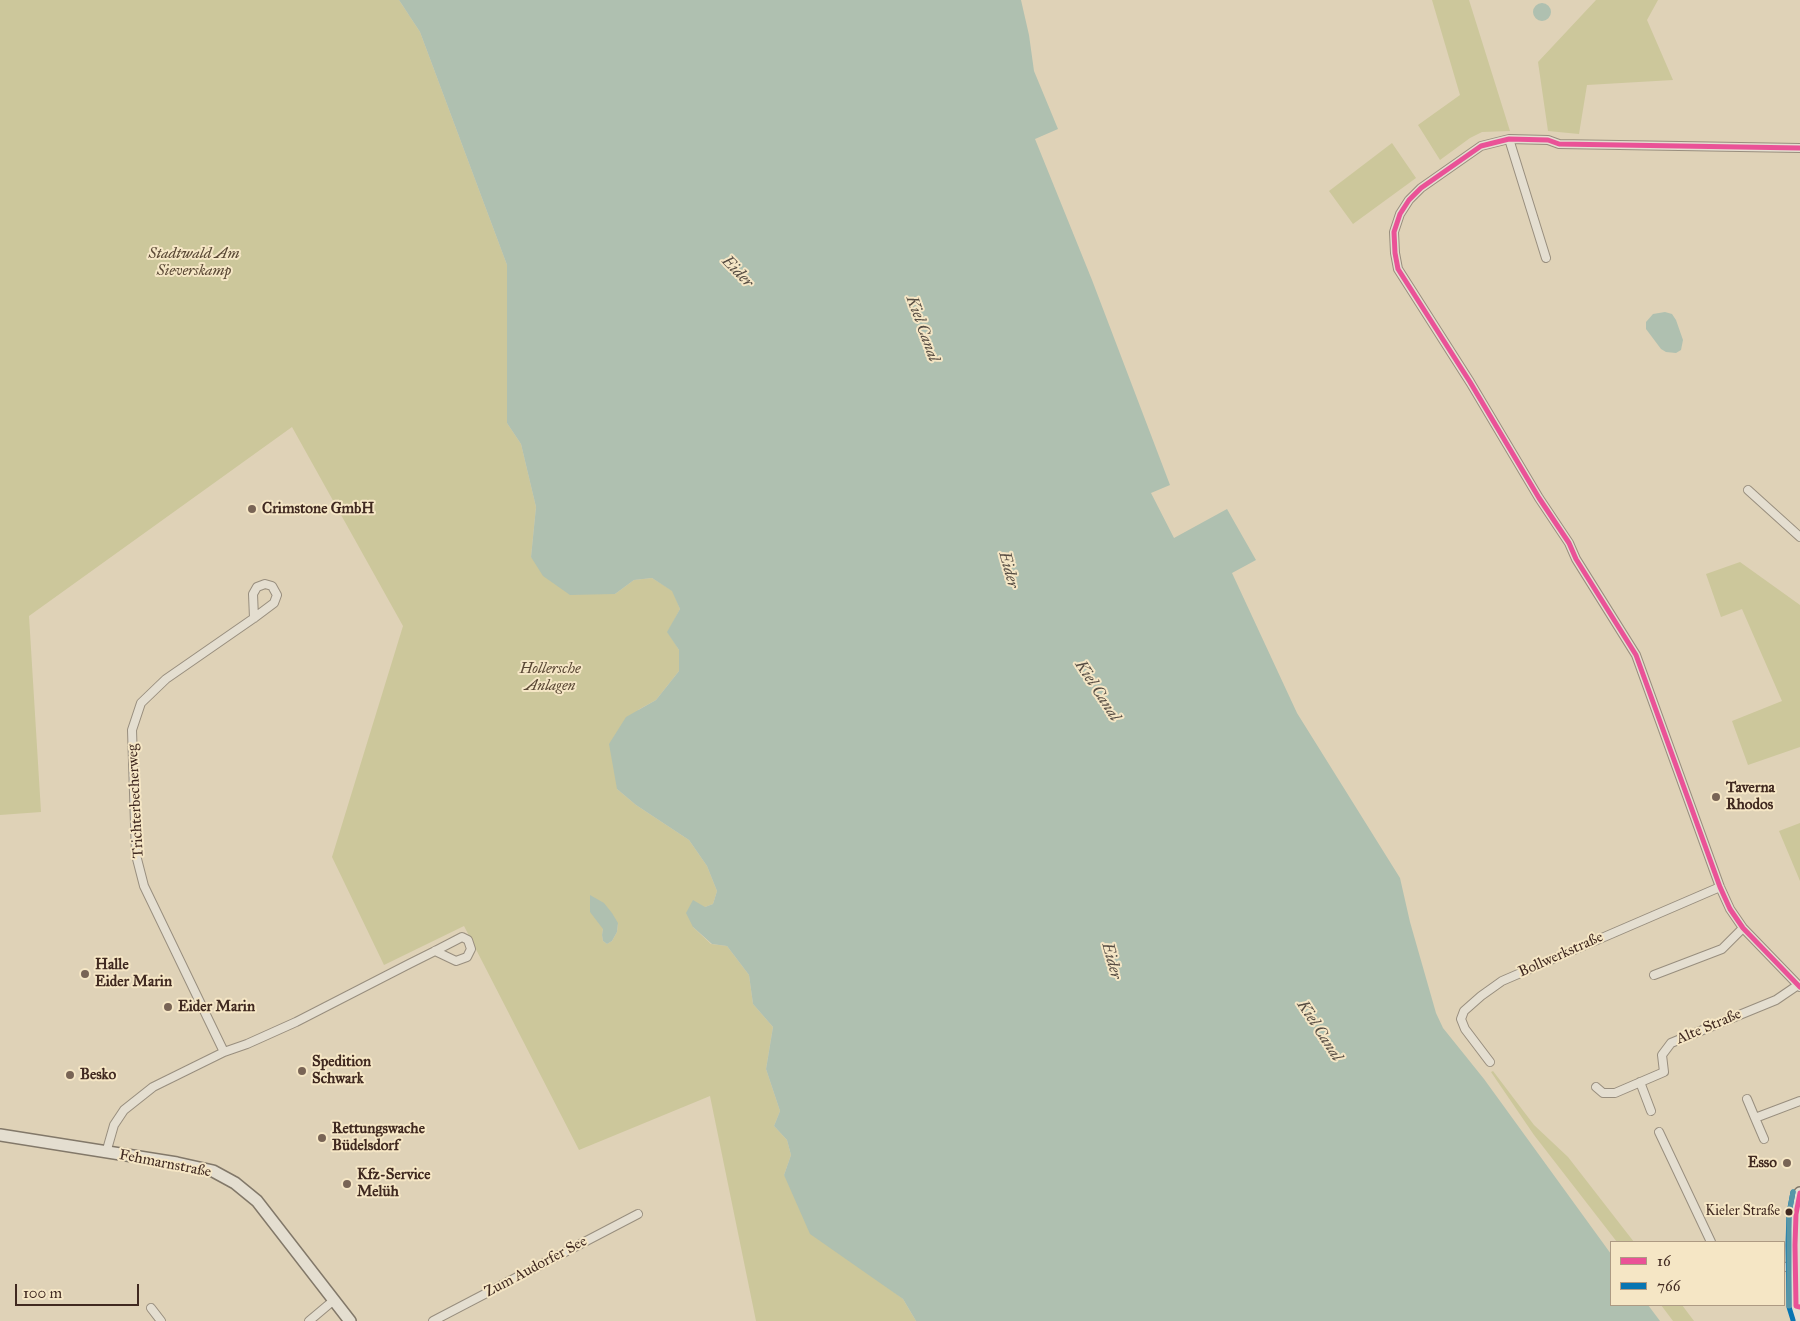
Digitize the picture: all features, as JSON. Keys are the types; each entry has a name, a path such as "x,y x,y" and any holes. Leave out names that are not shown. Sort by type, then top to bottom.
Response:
{"street":[{"path":"1509,139 1546,258"},
{"path":"1799,986 1743,928 1730,909 1720,887 1636,655 1470,382 1398,269 1394,232 1400,214 1409,200 1421,188 1481,146 1509,139 1548,140 1559,144 1800,148"},
{"path":"1748,490 1800,537"},
{"name":"Trichterbecherweg","path":"224,1052 144,886 136,855 132,730 141,703 166,679 254,618"},
{"name":"Bollwerkstraße","path":"1490,1062 1462,1022 1464,1011 1481,996 1502,981 1720,887"},
{"path":"1654,975 1722,949 1743,928"},
{"path":"106,1153 114,1125 124,1110 153,1088 224,1052 296,1022 435,951"},
{"name":"Alte Straße","path":"1596,1087 1603,1093 1615,1093 1664,1072 1662,1055 1671,1043 1776,1000 1799,986"},
{"path":"1640,1082 1650,1111"},
{"path":"1747,1099 1764,1140"},
{"path":"1756,1118 1800,1101"},
{"path":"1659,1132 1711,1241"},
{"name":"Fehmarnstraße","path":"0,1135 213,1171 235,1183 257,1201 350,1321"},
{"path":"1800,1193 1790,1267 1800,1318"},
{"name":"Zum Audorfer See","path":"433,1321 638,1214"},
{"path":"309,1321 334,1300"},
{"path":"151,1308 161,1321"}],"green space":[{"path":"0,0 399,0 420,32 507,265 507,423 521,444 536,507 531,557 615,594 634,580 652,578 673,591 680,609 668,632 679,650 679,671 656,700 638,710 617,789 636,805 689,840 707,866 717,891 713,904 705,907 693,927 711,944 727,946 749,975 753,1004 773,1027 766,1069 780,1111 774,1126 787,1140 791,1155 784,1175 881,1282 903,1299 916,1321 756,1321 710,1096 579,1150 464,926 384,965 332,857 403,626 292,427 29,616 41,812 0,815","holes":["618,923 617,932 612,941 607,944 603,941 603,929"]},
{"path":"1432,0 1469,0 1510,131 1482,132 1470,138 1440,160 1418,125 1460,95"},
{"path":"1596,0 1658,0 1647,20 1673,80 1587,85 1579,134 1548,131 1538,62"},
{"path":"1392,143 1416,178 1353,224 1329,191"},
{"path":"1740,562 1800,605 1800,747 1748,765 1732,721 1782,701 1742,609 1721,617 1706,574"},
{"path":"1800,823 1800,881 1779,831"},
{"path":"1493,1071 1534,1125 1568,1157 1633,1241 1616,1241 1534,1135 1491,1072"},
{"path":"1662,1306 1683,1306 1694,1321 1673,1321"}],"water":[{"path":"399,0 1021,0 1029,35 1034,71 1058,129 1035,139 1092,280 1170,485 1151,493 1174,538 1227,509 1256,560 1232,573 1297,713 1400,878 1410,922 1436,1013 1443,1028 1484,1079 1610,1253 1610,1306 1649,1306 1660,1321 916,1321 903,1299 810,1234 784,1175 791,1155 787,1140 774,1126 780,1111 766,1069 773,1027 753,1004 749,975 727,946 712,944 693,927 686,913 693,900 705,907 713,904 717,891 707,866 689,840 636,805 617,789 609,744 626,717 656,700 679,671 679,650 667,632 680,609 672,591 652,578 634,580 615,594 570,595 543,576 531,557 536,507 521,444 507,423 507,265 420,32"},
{"path":"1542,3 1548,6 1551,12 1548,18 1542,21 1536,18 1533,12 1536,6"},
{"path":"1665,312 1672,314 1676,320 1683,340 1681,350 1676,353 1666,352 1661,349 1646,329 1646,322 1653,314"},
{"path":"590,895 604,903 618,923 617,932 612,941 607,944 603,941 603,929 590,912"}],"transit line":[{"name":"16","path":"1800,148 1559,144 1548,140 1509,139 1481,146 1421,188 1409,200 1400,214 1394,232 1398,269 1470,382 1636,655 1720,887 1730,909 1743,928 1800,987"},
{"name":"766","path":"1793,1192 1789,1213 1788,1245 1789,1307 1793,1320"},
{"path":"1789,1306 1789,1214 1793,1192"},
{"name":"16","path":"1800,1193 1796,1214 1795,1245 1796,1306 1800,1307"}],"place":[{"name":"Crimstone GmbH","path":"252,509"},
{"name":"Taverna Rhodos","path":"1716,797"},
{"name":"Halle Eider Marin","path":"85,974"},
{"name":"Eider Marin","path":"168,1007"},
{"name":"Spedition Schwark","path":"302,1071"},
{"name":"Besko","path":"70,1075"},
{"name":"Rettungswache Büdelsdorf","path":"322,1138"},
{"name":"Esso","path":"1787,1163"},
{"name":"Kfz-Service Melüh","path":"347,1184"},
{"name":"Kieler Straße","path":"1789,1212"}],"park label":[{"name":"Stadtwald Am Sieverskamp","path":"194,262"},
{"name":"Hollersche Anlagen","path":"550,678"}],"water label":[{"name":"Eider","path":"737,272"},
{"name":"Kiel Canal","path":"922,329"},
{"name":"Eider","path":"1008,570"},
{"name":"Kiel Canal","path":"1097,691"},
{"name":"Eider","path":"1111,961"},
{"name":"Kiel Canal","path":"1319,1031"}]}
